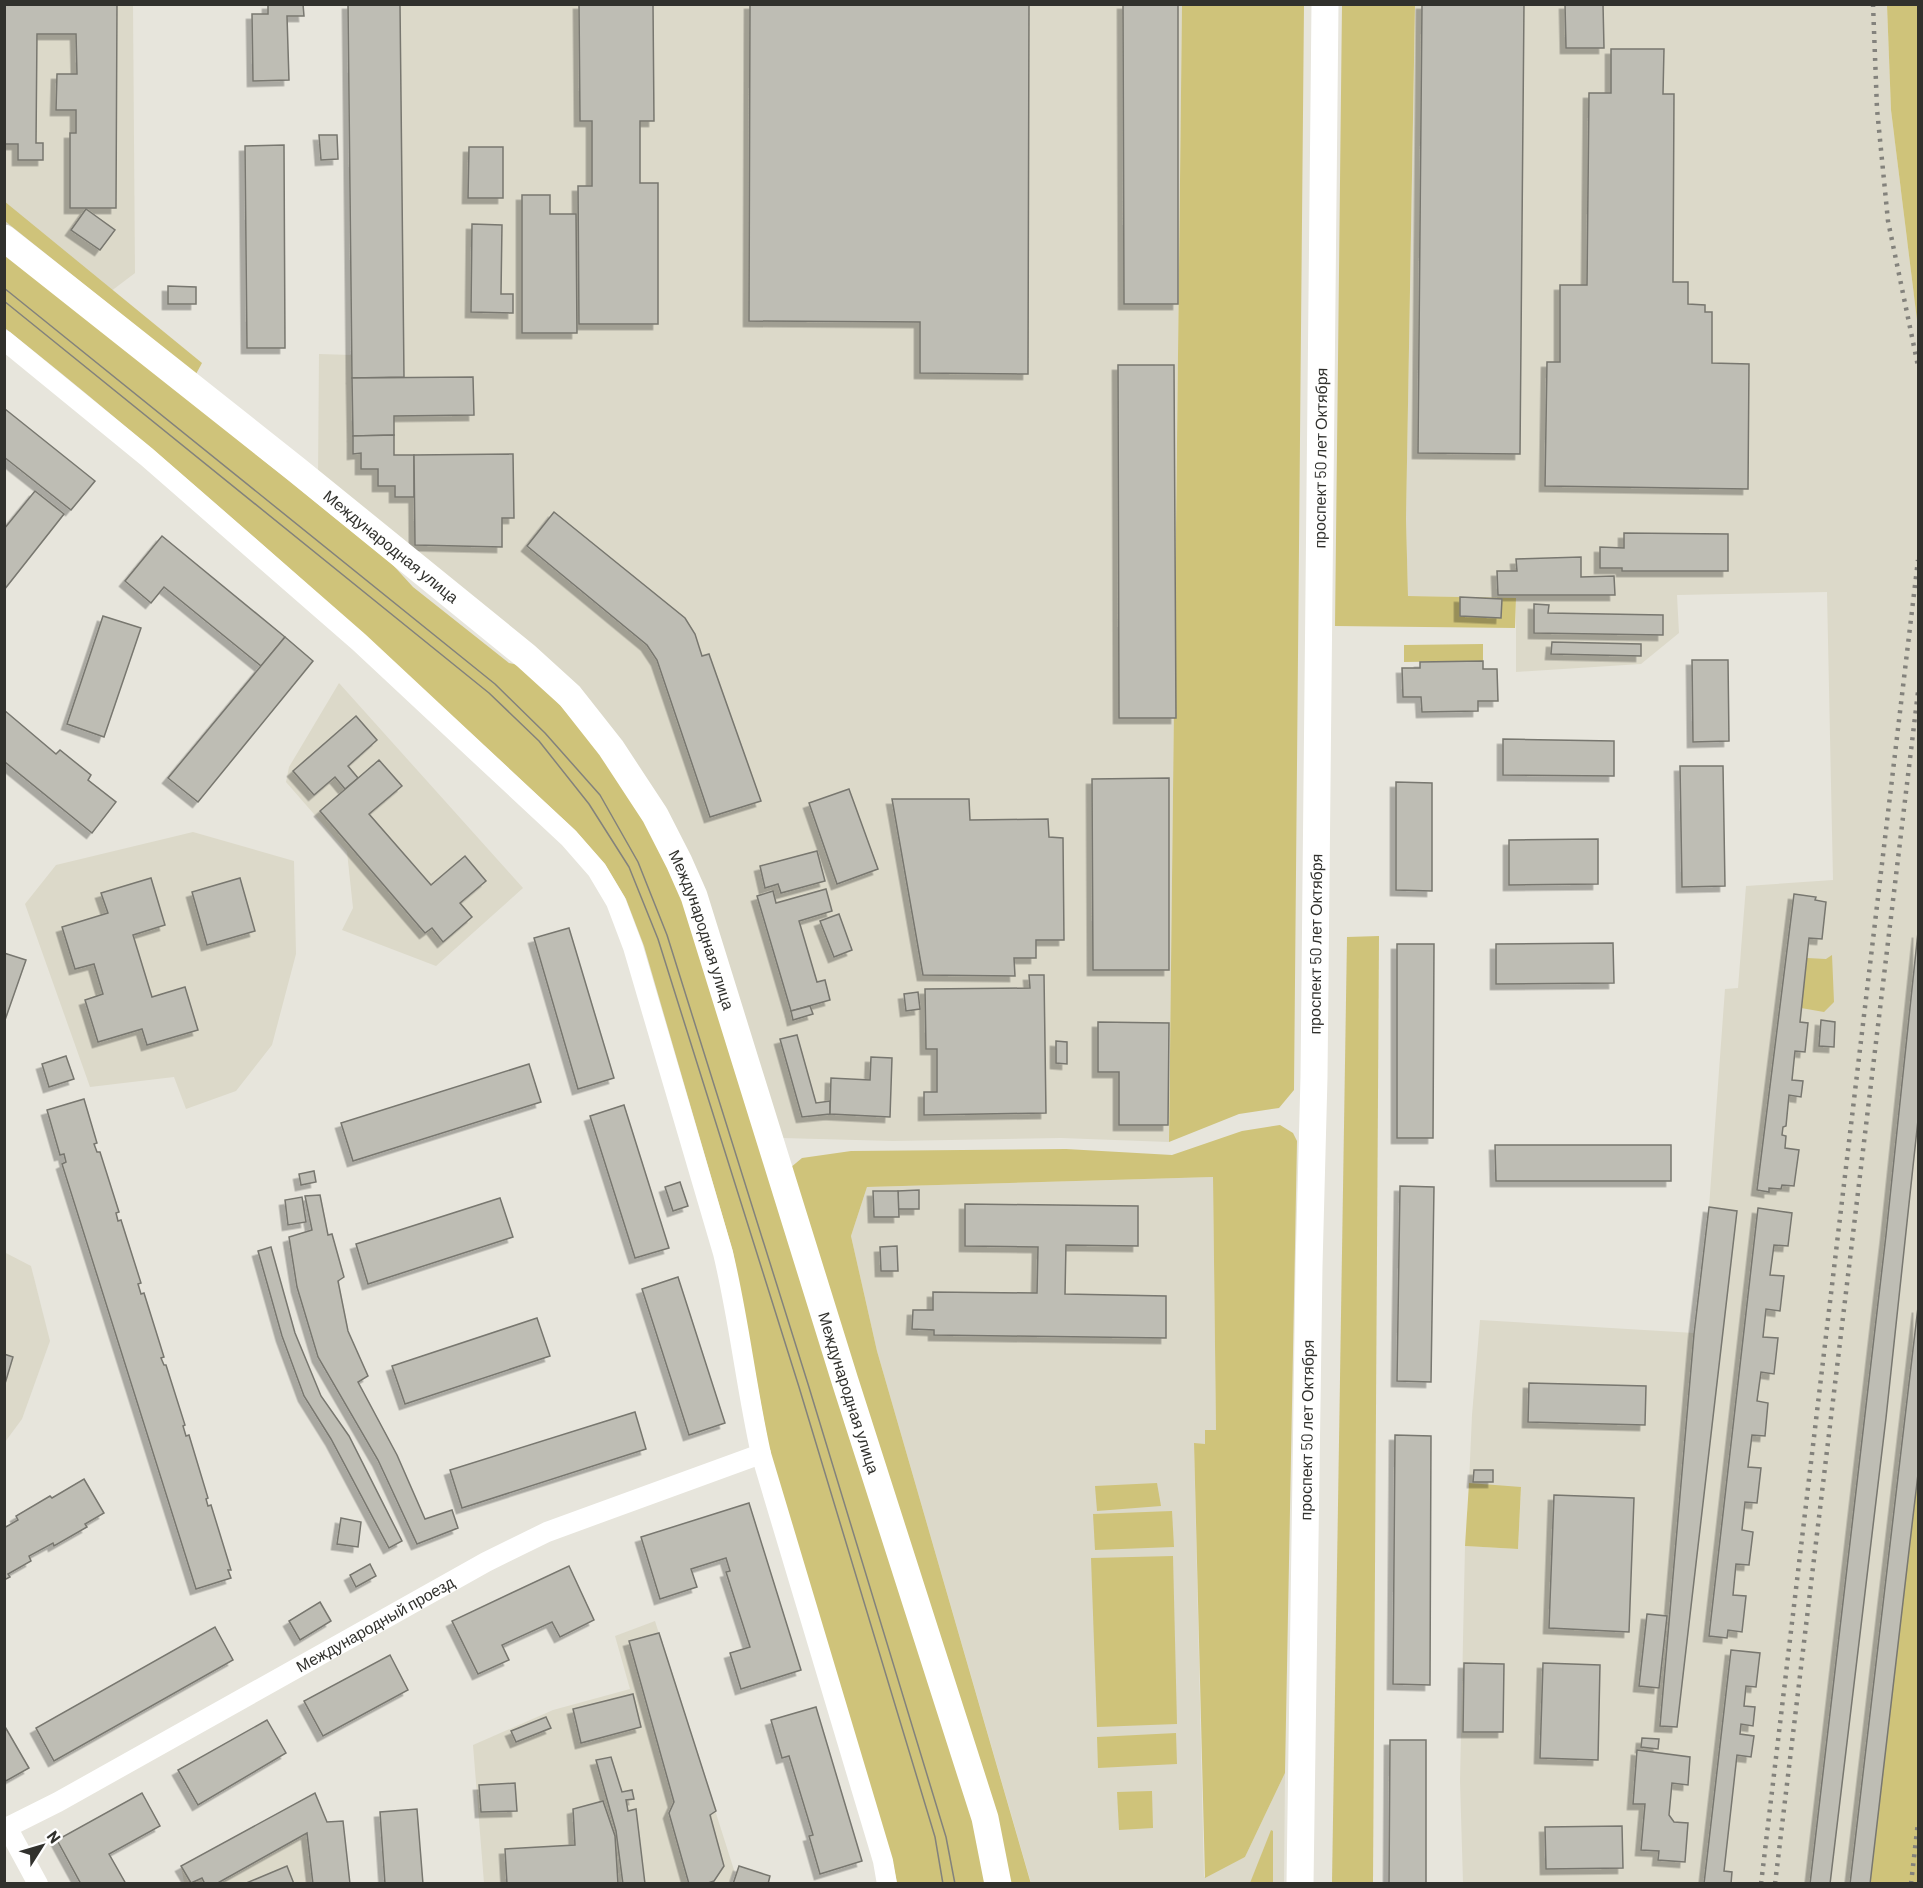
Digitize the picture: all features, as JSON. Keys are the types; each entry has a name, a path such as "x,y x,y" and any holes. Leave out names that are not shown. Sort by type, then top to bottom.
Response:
{"street":[{"name":"проспект 50 лет Октября","path":"1300,1884 1314,1077 1325,4"},
{"name":"Международная улица","path":"4,238 297,470 526,656 577,705 611,748 655,815 694,896 845,1381 985,1818 998,1884"},
{"path":"4,340 147,457 359,642 569,838 597,870 616,902 633,947 723,1252 733,1295 753,1420 761,1454 880,1850 887,1884"},
{"name":"Международный проезд","path":"6,1828 58,1802 486,1562 547,1532 761,1454"},
{"path":"6,1828 38,1884"}],"shaded area":[{"path":"4,5 133,5 135,273 98,301 5,226"},
{"path":"348,5 1182,5 1169,1142 1061,1138 893,1141 782,1138 621,742 318,477 319,354 352,355"},
{"path":"1182,5 1304,5 1294,1090 1279,1108 1239,1114 1169,1142"},
{"path":"1342,5 1415,5 1406,519 1408,596 1516,598 1515,628 1335,626"},
{"path":"1415,5 1887,5 1891,110 1918,328 1918,1474 1870,1883 1463,1883 1460,1781 1465,1546 1518,1549 1521,1488 1469,1483 1480,1320 1694,1333 1709,1207 1725,989 1738,988 1746,886 1833,880 1827,592 1677,595 1679,633 1641,664 1516,672 1516,598 1408,596 1406,519"},
{"path":"1887,5 1918,5 1918,328 1891,110"},
{"path":"4,201 202,363 196,374 5,221"},
{"path":"4,251 392,564 413,587 509,663 523,666 541,683 603,755 642,812 687,907 978,1819 989,1883 897,1883 892,1859 770,1454 733,1252 644,946 626,899 605,864 574,829 294,573 151,448 5,328"},
{"path":"1483,644 1483,661 1404,662 1404,645"},
{"path":"339,683 523,888 436,966 342,930 353,908 347,852 286,782 289,767"},
{"path":"193,832 294,861 296,954 272,1045 236,1091 186,1109 174,1077 90,1087 25,904 56,865"},
{"path":"1379,936 1373,1883 1332,1883 1347,937"},
{"path":"1832,955 1834,1002 1824,1012 1801,1008 1807,958 1826,959"},
{"path":"1280,1125 1293,1133 1297,1141 1285,1773 1245,1857 1205,1878 1194,1443 1205,1444 1205,1430 1216,1430 1213,1177 867,1187 851,1236 877,1351 1031,1884 1005,1883 790,1168 802,1158 851,1151 1066,1149 1172,1155 1242,1131"},
{"path":"1213,1177 1216,1430 1205,1444 1194,1444 1204,1877 1245,1857 1285,1773 1284,1883 1031,1883 877,1351 851,1236 867,1187"},
{"path":"4,1252 31,1266 50,1341 22,1419 5,1442"},
{"path":"1918,1474 1918,1883 1870,1883"},
{"path":"1157,1483 1161,1506 1097,1511 1095,1486"},
{"path":"1469,1483 1521,1487 1518,1549 1465,1546"},
{"path":"1172,1511 1174,1547 1095,1550 1093,1514"},
{"path":"1173,1556 1177,1724 1097,1727 1091,1558"},
{"path":"655,1621 734,1870 729,1883 484,1883 473,1745 553,1710 630,1689 615,1636"},
{"path":"1176,1733 1177,1764 1098,1768 1097,1737"},
{"path":"1152,1791 1153,1828 1119,1830 1117,1792"},
{"path":"315,1793 327,1822 343,1821 350,1883 184,1883 181,1866"},
{"path":"1271,1830 1273,1831 1273,1883 1250,1883"}],"building":[{"path":"4,4 117,4 116,208 70,208 70,133 76,133 76,110 56,110 57,74 77,74 76,34 37,34 36,143 43,143 43,160 18,160 18,144 4,144"},
{"path":"268,4 303,4 304,16 287,16 289,80 253,81 252,14 268,14"},
{"path":"348,4 400,4 404,377 352,378"},
{"path":"579,4 653,4 654,121 640,121 640,183 658,183 658,324 579,324 578,186 592,186 592,121 580,121"},
{"path":"750,4 1029,4 1028,374 920,373 920,322 749,321"},
{"path":"1123,4 1178,4 1178,304 1124,304"},
{"path":"1422,4 1524,4 1520,454 1418,453"},
{"path":"1565,4 1603,4 1604,48 1566,48"},
{"path":"1611,49 1664,49 1663,94 1674,94 1673,282 1688,282 1688,304 1705,305 1705,312 1712,312 1712,363 1749,364 1748,489 1545,486 1547,362 1560,362 1560,285 1587,285 1589,93 1611,93"},
{"path":"319,135 337,135 338,159 321,160"},
{"path":"284,145 285,348 247,348 245,146"},
{"path":"469,147 503,147 503,198 468,198"},
{"path":"522,195 550,195 550,214 576,214 577,333 522,333"},
{"path":"86,209 115,230 100,250 71,230"},
{"path":"472,224 502,225 501,294 513,294 513,313 471,312"},
{"path":"168,286 196,287 196,304 168,304"},
{"path":"1118,365 1174,365 1176,718 1119,718"},
{"path":"473,377 474,415 394,416 394,435 353,436 352,378"},
{"path":"5,409 95,481 71,510 4,457"},
{"path":"394,435 394,455 414,455 414,497 395,497 395,486 378,486 378,469 361,469 361,453 353,454 353,436"},
{"path":"513,454 514,518 502,518 502,547 415,545 414,455"},
{"path":"35,491 64,514 4,590 4,529"},
{"path":"554,512 685,618 695,634 702,656 709,654 761,801 710,817 657,660 647,645 527,546"},
{"path":"1624,533 1728,534 1728,571 1622,571 1622,568 1600,568 1600,547 1624,548"},
{"path":"162,536 285,637 261,666 164,587 151,603 125,581"},
{"path":"1581,557 1581,577 1614,576 1615,595 1498,595 1497,571 1517,571 1516,559"},
{"path":"1460,597 1502,599 1501,618 1460,616"},
{"path":"1534,604 1549,605 1548,613 1663,615 1663,635 1534,633"},
{"path":"103,616 141,628 104,737 67,724"},
{"path":"285,637 313,661 198,802 168,778"},
{"path":"1552,642 1641,644 1641,656 1551,654"},
{"path":"1692,660 1728,660 1729,741 1693,742"},
{"path":"1483,661 1483,669 1497,669 1498,701 1478,701 1478,711 1422,712 1421,697 1403,697 1402,668 1420,668 1420,662"},
{"path":"4,710 56,754 60,750 91,775 88,780 116,802 92,833 6,763 4,764"},
{"path":"356,716 377,740 348,766 358,778 345,789 335,777 314,795 293,771"},
{"path":"1503,739 1614,741 1614,776 1503,775"},
{"path":"379,760 402,786 369,814 431,885 465,856 486,881 460,903 472,917 443,942 432,928 425,933 320,811"},
{"path":"1680,766 1723,766 1725,886 1682,887"},
{"path":"1169,778 1169,970 1093,970 1092,779"},
{"path":"1396,782 1432,783 1432,891 1396,890"},
{"path":"849,789 878,869 837,884 809,803"},
{"path":"892,799 969,799 970,820 1048,819 1049,837 1063,838 1064,940 1036,940 1036,958 1014,958 1015,976 923,975"},
{"path":"1598,839 1598,884 1509,885 1509,840"},
{"path":"817,851 825,881 781,893 778,884 765,888 760,866"},
{"path":"151,878 165,925 133,935 152,997 185,987 198,1030 147,1045 142,1029 98,1042 85,1000 103,994 94,964 75,969 62,927 108,913 101,893"},
{"path":"240,878 255,931 207,945 192,892"},
{"path":"826,889 832,911 799,921 817,982 825,980 830,1000 791,1011 757,896 773,891 776,903"},
{"path":"1794,894 1816,897 1815,900 1826,902 1822,939 1809,938 1800,1022 1808,1023 1805,1052 1795,1051 1792,1080 1803,1081 1801,1097 1789,1095 1786,1126 1783,1127 1782,1135 1786,1136 1785,1148 1799,1150 1794,1186 1782,1185 1781,1189 1769,1188 1769,1192 1757,1190"},
{"path":"839,914 852,950 834,957 820,921"},
{"path":"569,928 614,1078 578,1089 534,938"},
{"path":"1918,932 1918,1120 1886,1418 1830,1884 1810,1884 1886,1235"},
{"path":"1613,943 1614,983 1496,984 1496,944"},
{"path":"1397,944 1434,944 1433,1138 1397,1138"},
{"path":"4,953 26,960 4,1023"},
{"path":"1029,975 1044,975 1046,1113 924,1115 924,1092 937,1092 937,1049 926,1049 925,989 1030,988"},
{"path":"918,992 920,1009 906,1011 904,994"},
{"path":"810,1006 813,1014 793,1020 791,1011"},
{"path":"1821,1020 1835,1022 1834,1047 1819,1046"},
{"path":"1098,1022 1169,1023 1168,1125 1119,1125 1119,1072 1098,1072"},
{"path":"797,1035 816,1103 830,1101 830,1114 802,1117 780,1039"},
{"path":"1056,1041 1067,1042 1067,1064 1056,1063"},
{"path":"66,1056 74,1079 49,1087 42,1064"},
{"path":"871,1057 892,1058 890,1117 830,1114 831,1078 870,1080"},
{"path":"529,1064 541,1102 353,1161 341,1123"},
{"path":"84,1099 97,1143 94,1144 97,1152 100,1152 119,1212 116,1213 118,1221 121,1220 141,1283 138,1284 141,1294 144,1293 164,1357 161,1358 166,1365 185,1425 183,1426 186,1436 189,1435 208,1498 206,1499 208,1506 211,1505 231,1570 228,1570 231,1578 196,1589 62,1164 66,1162 64,1154 60,1155 47,1110"},
{"path":"624,1105 669,1248 635,1258 590,1116"},
{"path":"1495,1145 1671,1145 1671,1181 1496,1181"},
{"path":"314,1171 316,1182 301,1185 299,1174"},
{"path":"680,1182 688,1206 673,1211 665,1187"},
{"path":"1400,1186 1434,1187 1431,1382 1397,1381"},
{"path":"919,1190 919,1209 898,1209 898,1191"},
{"path":"873,1191 898,1191 899,1217 874,1217"},
{"path":"320,1195 328,1235 332,1234 344,1277 338,1281 348,1331 368,1376 358,1382 397,1455 425,1519 452,1510 458,1528 417,1544 378,1460 318,1357 297,1287 289,1237 312,1230 305,1196"},
{"path":"302,1197 306,1222 288,1225 285,1200"},
{"path":"500,1198 513,1237 368,1284 356,1244"},
{"path":"965,1204 1138,1206 1138,1246 1066,1245 1065,1294 1166,1296 1166,1338 934,1335 934,1330 912,1329 913,1310 933,1310 933,1292 1037,1293 1038,1247 965,1246"},
{"path":"1709,1207 1737,1211 1677,1727 1660,1726 1694,1334"},
{"path":"1758,1208 1792,1213 1788,1246 1774,1245 1770,1275 1784,1276 1780,1311 1766,1309 1763,1337 1778,1338 1774,1374 1761,1372 1757,1401 1768,1403 1765,1436 1752,1435 1748,1467 1761,1468 1757,1503 1745,1502 1742,1530 1753,1532 1749,1565 1736,1564 1733,1595 1746,1596 1742,1632 1728,1630 1727,1638 1709,1636"},
{"path":"897,1246 898,1271 881,1271 880,1247"},
{"path":"271,1247 295,1333 321,1396 349,1436 402,1541 389,1548 331,1439 304,1396 282,1336 258,1251"},
{"path":"678,1277 725,1423 689,1435 642,1289"},
{"path":"1918,1307 1918,1474 1870,1884 1850,1884"},
{"path":"537,1318 550,1356 405,1404 392,1366"},
{"path":"4,1354 13,1357 4,1387"},
{"path":"1529,1383 1646,1386 1645,1425 1528,1422"},
{"path":"635,1412 646,1449 462,1508 450,1470"},
{"path":"1395,1435 1431,1436 1430,1685 1393,1684"},
{"path":"1474,1470 1493,1470 1493,1482 1473,1482"},
{"path":"84,1479 104,1513 85,1524 87,1527 54,1546 53,1543 29,1556 31,1561 8,1574 10,1577 4,1580 4,1528 18,1520 16,1516"},
{"path":"1554,1495 1634,1498 1629,1632 1549,1628"},
{"path":"749,1503 801,1670 741,1689 730,1653 750,1647 726,1572 730,1571 726,1558 691,1569 697,1587 660,1599 641,1537"},
{"path":"341,1518 361,1522 358,1547 337,1544"},
{"path":"370,1564 376,1576 356,1587 350,1575"},
{"path":"569,1566 594,1620 560,1637 552,1622 502,1645 509,1660 478,1674 452,1621"},
{"path":"320,1602 331,1621 300,1640 289,1621"},
{"path":"1647,1614 1667,1616 1659,1688 1639,1686"},
{"path":"215,1627 233,1660 54,1761 36,1728"},
{"path":"659,1633 716,1811 710,1815 724,1866 714,1881 705,1884 689,1884 669,1813 674,1802 629,1641"},
{"path":"1731,1650 1760,1653 1756,1687 1746,1686 1744,1706 1755,1707 1753,1726 1741,1724 1740,1734 1754,1736 1751,1757 1737,1755 1724,1871 1732,1872 1731,1884 1704,1884"},
{"path":"390,1655 408,1690 323,1736 304,1701"},
{"path":"1464,1663 1504,1664 1503,1732 1463,1732"},
{"path":"1543,1663 1600,1665 1598,1760 1540,1758"},
{"path":"633,1694 641,1727 581,1743 573,1709"},
{"path":"816,1707 862,1861 820,1874 809,1836 813,1835 789,1756 782,1758 771,1720"},
{"path":"546,1717 551,1728 516,1742 511,1731"},
{"path":"267,1720 286,1753 198,1805 178,1770"},
{"path":"4,1725 29,1768 4,1782"},
{"path":"1642,1738 1659,1739 1658,1749 1641,1747"},
{"path":"1390,1740 1426,1740 1426,1884 1389,1884"},
{"path":"1637,1750 1690,1757 1688,1785 1672,1783 1669,1815 1674,1822 1688,1823 1685,1862 1658,1860 1659,1851 1641,1850 1645,1804 1633,1804"},
{"path":"611,1757 622,1792 632,1790 634,1799 626,1800 628,1811 636,1809 645,1884 623,1884 616,1831 596,1760"},
{"path":"515,1783 517,1811 481,1812 479,1785"},
{"path":"142,1793 160,1826 109,1854 126,1884 81,1884 57,1840"},
{"path":"315,1793 327,1822 343,1821 350,1884 313,1884 307,1833 216,1884 205,1884 202,1878 191,1883 181,1866"},
{"path":"603,1801 615,1836 618,1884 507,1884 505,1849 575,1845 573,1809"},
{"path":"417,1809 423,1884 385,1884 380,1812"},
{"path":"1622,1826 1623,1868 1546,1869 1545,1827"},
{"path":"287,1866 294,1884 244,1884"},
{"path":"739,1866 770,1876 768,1884 733,1884"}],"tram line":[{"path":"4,288 495,684 545,733 600,795 638,862 667,935 808,1384 946,1837 955,1884"},
{"path":"4,301 489,693 539,741 589,804 629,867 658,939 799,1387 935,1837 943,1884"}],"railway":[{"path":"1873,4 1877,109 1888,221 1918,366"},
{"path":"1761,1884 1918,560"},
{"path":"1775,1884 1918,692"},
{"path":"1911,1884 1918,1822"}]}
